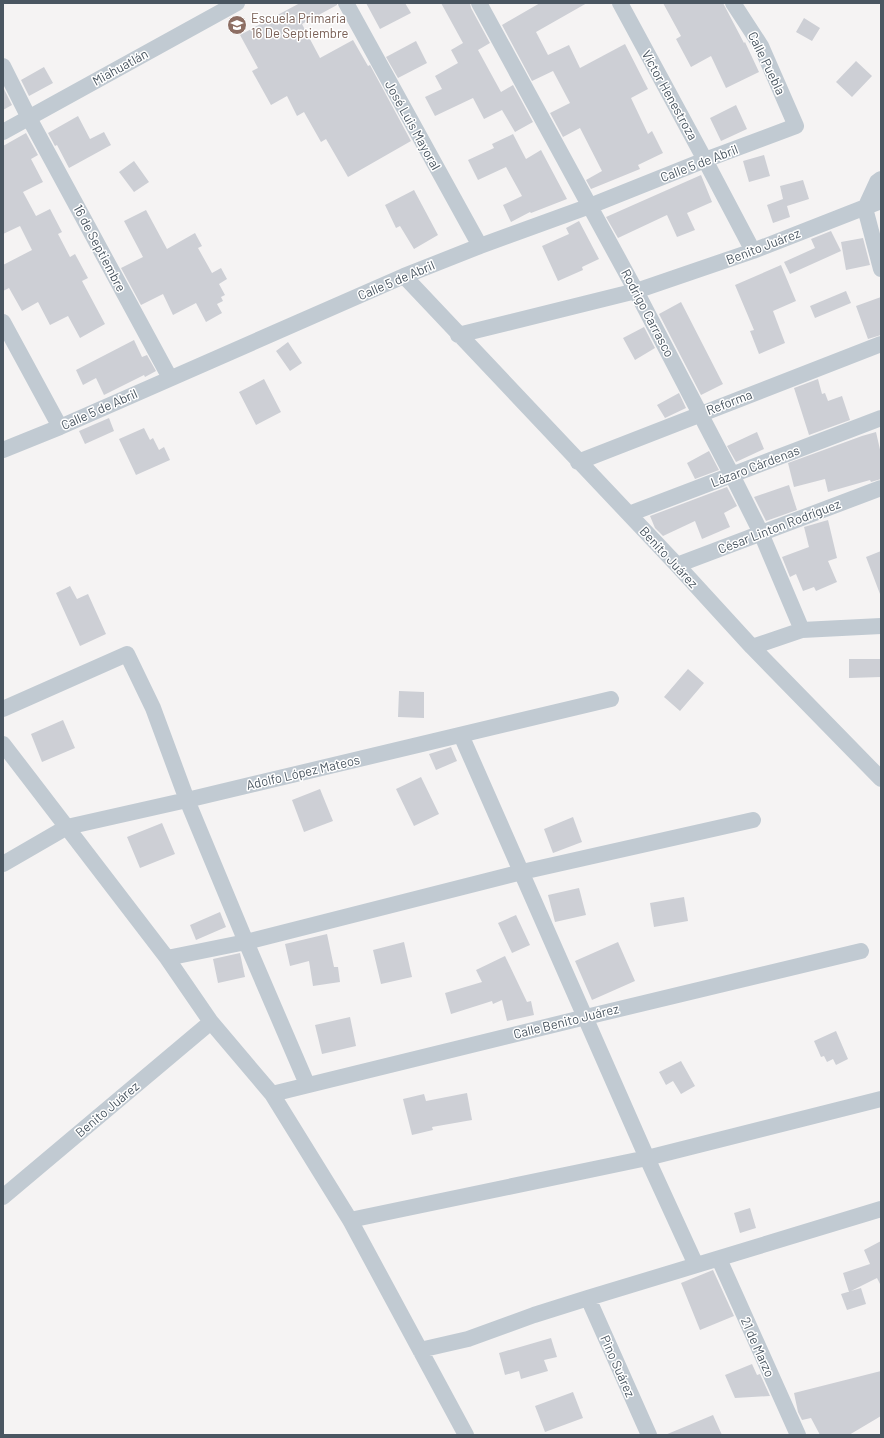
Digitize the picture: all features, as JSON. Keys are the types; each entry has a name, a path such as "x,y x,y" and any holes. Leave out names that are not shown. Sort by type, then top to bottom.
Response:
{"street":[{"name":"Miahuatlán","path":"3,132 237,3"},
{"name":"José Luis Mayoral","path":"346,3 480,246"},
{"name":"Rodrigo Carrasco","path":"480,3 636,291 732,475 760,533 802,630"},
{"name":"Víctor Henestroza","path":"620,3 753,250"},
{"name":"Calle Puebla","path":"733,3 761,46 796,126"},
{"name":"16 de Septiembre","path":"3,66 29,118 170,378"},
{"name":"Calle 5 de Abril","path":"3,450 60,427 404,276 796,126"},
{"path":"881,179 877,182 865,208 881,269"},
{"name":"Benito Juárez","path":"458,335 636,291 753,250 881,202"},
{"name":"Benito Juárez","path":"404,276 458,335 677,565 752,647 881,779"},
{"path":"3,322 60,427"},
{"name":"Reforma","path":"578,462 881,344"},
{"name":"Lázaro Cárdenas","path":"629,514 881,418"},
{"name":"César Linton Rodríguez","path":"677,565 881,488"},
{"path":"752,647 802,630 881,626"},
{"path":"3,709 127,654 153,708 187,800 307,1084"},
{"name":"Adolfo López Mateos","path":"3,864 67,827 187,800 611,699"},
{"path":"461,735 647,1158 696,1265"},
{"path":"3,744 167,958 211,1022 272,1094 350,1220 466,1435"},
{"path":"167,958 246,942 522,872 753,820"},
{"name":"Calle Benito Juárez","path":"272,1094 307,1084 861,951"},
{"name":"Benito Juárez","path":"3,1197 211,1022"},
{"path":"350,1220 647,1158 881,1099"},
{"path":"420,1350 468,1339 534,1315 588,1298 881,1209"},
{"name":"21 de Marzo","path":"719,1259 798,1435"},
{"name":"Pino Suárez","path":"588,1298 649,1435"}],"building":[{"path":"300,3 337,3 337,5 302,24 320,58 353,40 368,66 370,65 411,141 348,177 326,139 321,142 304,112 297,116 287,96 271,105 252,71 258,68 240,35"},
{"path":"366,3 405,3 411,13 380,29"},
{"path":"441,3 470,3 471,8 490,43 478,50 501,92 513,85 533,122 515,132 502,110 484,119 473,98 435,116 425,97 442,89 435,76 458,63 451,50 463,43"},
{"path":"540,3 587,3 536,32 548,55 569,45 580,68 625,44 648,89 631,98 648,134 652,131 663,153 638,165 640,169 591,189 586,180 602,171 580,128 563,137 550,113 570,103 553,71 532,81 502,25"},
{"path":"663,3 723,3 744,43 745,42 759,72 726,88 711,56 691,67 676,39 681,36"},
{"path":"804,18 820,28 812,41 796,32"},
{"path":"416,41 427,63 398,78 386,57"},
{"path":"856,61 872,76 852,97 836,82"},
{"path":"44,67 53,83 29,96 21,80"},
{"path":"4,89 12,105 3,110 3,90"},
{"path":"736,105 747,129 721,141 710,118"},
{"path":"78,116 90,139 104,132 111,145 69,168 57,145 55,146 48,133"},
{"path":"26,133 38,155 31,159 43,182 23,192 36,216 50,209 62,232 58,234 70,257 75,254 88,278 82,281 105,324 80,338 68,316 50,325 38,302 22,311 9,288 3,291 3,265 32,250 20,226 3,234 3,146"},
{"path":"513,134 526,159 541,150 567,199 531,213 530,212 511,222 503,205 522,196 506,167 478,180 468,160 494,148 492,144"},
{"path":"764,155 770,176 749,182 743,161"},
{"path":"134,161 149,182 134,192 119,172"},
{"path":"701,175 712,202 687,213 695,230 677,237 667,215 618,238 606,217"},
{"path":"803,180 809,199 787,206 790,217 773,223 767,205 783,199 780,186"},
{"path":"414,190 438,235 414,249 400,226 396,228 385,205"},
{"path":"146,210 167,249 195,233 202,246 198,248 212,273 221,268 227,279 219,284 225,295 221,297 223,301 217,304 222,313 206,322 196,303 173,315 163,294 141,305 121,268 143,257 124,221"},
{"path":"579,221 599,259 582,267 583,270 558,281 542,246 569,234 566,228"},
{"path":"831,231 841,251 790,274 784,262 815,248 811,239"},
{"path":"863,238 870,265 846,270 841,242"},
{"path":"781,265 796,301 773,311 785,343 759,354 750,331 754,330 735,285"},
{"path":"846,291 851,303 815,318 810,306"},
{"path":"881,297 881,335 868,339 856,306"},
{"path":"681,302 723,384 701,395 659,314"},
{"path":"644,327 655,348 635,360 623,338"},
{"path":"134,340 142,357 147,355 156,371 145,377 144,375 104,395 96,378 83,385 76,370"},
{"path":"288,342 302,363 290,371 276,351"},
{"path":"264,379 281,412 256,425 239,392"},
{"path":"818,379 822,394 825,393 828,401 842,396 850,420 809,435 794,388"},
{"path":"679,393 686,408 665,418 657,405"},
{"path":"109,418 114,431 85,444 79,431"},
{"path":"144,428 150,440 153,438 159,450 164,447 170,460 136,475 119,439"},
{"path":"757,432 764,449 736,462 727,446"},
{"path":"876,432 881,454 881,479 871,482 870,480 828,492 825,479 794,487 788,463"},
{"path":"709,451 719,470 695,479 687,463"},
{"path":"789,485 797,510 766,521 754,497"},
{"path":"727,487 737,506 724,513 730,527 702,539 695,521 663,536 655,528 650,516"},
{"path":"828,520 837,558 828,561 837,582 816,591 814,587 803,591 796,574 790,577 782,557 809,547 804,527"},
{"path":"881,551 881,594 880,594 866,557"},
{"path":"70,586 77,599 88,594 106,634 80,646 56,593"},
{"path":"849,659 881,659 881,677 849,678"},
{"path":"688,669 704,683 680,711 664,697"},
{"path":"399,691 424,692 424,718 398,717"},
{"path":"63,720 75,748 42,762 31,734"},
{"path":"451,747 457,761 436,770 429,754"},
{"path":"421,777 439,814 414,826 396,789"},
{"path":"320,789 333,821 304,832 292,800"},
{"path":"573,817 582,842 553,853 544,829"},
{"path":"162,823 175,854 140,868 127,837"},
{"path":"579,888 586,915 555,922 548,895"},
{"path":"684,897 688,921 654,927 650,903"},
{"path":"220,912 226,927 196,940 190,925"},
{"path":"516,915 530,945 512,953 498,923"},
{"path":"327,934 334,967 338,967 340,982 313,986 309,961 290,966 285,944"},
{"path":"404,942 412,977 381,984 373,950"},
{"path":"618,942 635,981 592,1000 575,961"},
{"path":"240,953 245,977 218,983 213,959"},
{"path":"505,956 527,1002 531,1001 534,1015 507,1021 502,1000 493,1004 492,1001 451,1014 445,993 482,982 476,970"},
{"path":"350,1017 356,1046 322,1054 315,1025"},
{"path":"836,1031 848,1059 836,1065 833,1059 827,1062 824,1056 821,1057 814,1041"},
{"path":"681,1061 695,1086 681,1094 673,1081 666,1085 659,1072"},
{"path":"467,1093 472,1120 432,1127 433,1130 412,1135 403,1099 424,1094 426,1101"},
{"path":"750,1208 756,1228 740,1233 734,1213"},
{"path":"881,1241 881,1286 877,1278 849,1292 843,1273 870,1264 864,1250"},
{"path":"713,1270 734,1316 700,1330 681,1283"},
{"path":"861,1288 866,1304 847,1310 841,1294"},
{"path":"551,1338 557,1357 544,1360 548,1371 521,1379 519,1371 505,1375 499,1353"},
{"path":"752,1364 757,1375 760,1374 770,1396 735,1398 725,1375"},
{"path":"881,1371 881,1416 849,1435 820,1435 811,1418 802,1420 798,1412 794,1393"},
{"path":"573,1392 583,1418 545,1432 535,1406"},
{"path":"713,1415 722,1435 665,1435"}],"place":[{"name":"Escuela Primaria 16 De Septiembre","path":"237,25"}]}
